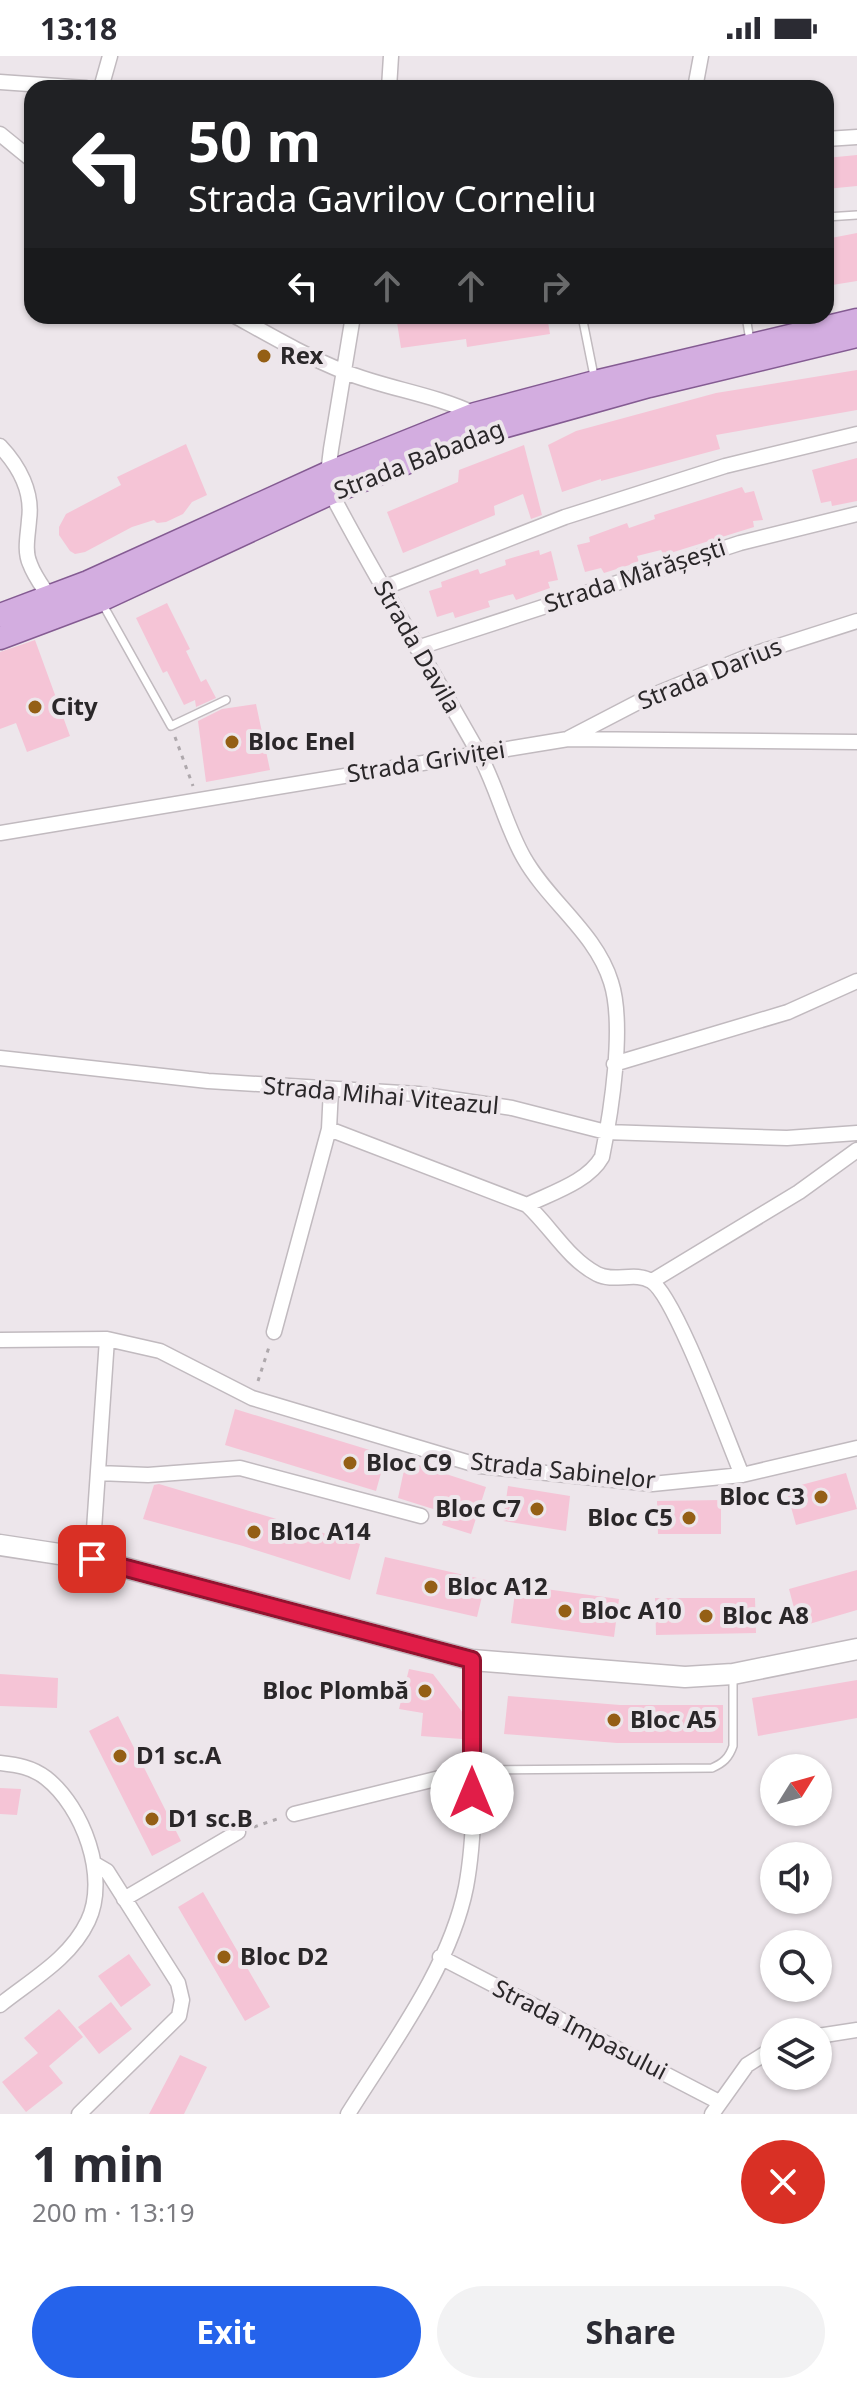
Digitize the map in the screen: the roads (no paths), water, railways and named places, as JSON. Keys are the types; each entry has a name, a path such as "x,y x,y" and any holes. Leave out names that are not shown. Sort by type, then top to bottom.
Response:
{"main road":[{"name":"Strada Babadag","path":"0,638 56,607 475,414 597,391 752,353 857,320"},
{"name":"Strada Babadag","path":"752,353 857,336"},
{"name":"Strada Babadag","path":"0,615 101,600 329,483 597,391"}],"street":[{"path":"103,80 110,56"},
{"path":"390,80 391,56"},
{"path":"696,80 701,56"},
{"path":"0,82 24,84"},
{"path":"0,134 24,154"},
{"path":"834,138 857,137"},
{"path":"250,324 343,372 406,392 445,400 475,414"},
{"path":"329,483 352,324"},
{"path":"383,588 608,503 725,466 857,434"},
{"path":"0,446 16,464 27,489 29,563 56,607"},
{"name":"Strada Davila","path":"329,483 383,588 479,753 523,856 541,885 586,936 603,962 616,1002 614,1064 602,1157 597,1167 527,1205"},
{"name":"Strada Mărășești","path":"417,648 740,543 857,514"},
{"name":"Strada Darius","path":"568,739 646,698 754,654 857,621"},
{"name":"Strada Griviței","path":"0,833 568,739 857,742"},
{"path":"614,1064 788,1012 857,981"},
{"name":"Strada Mihai Viteazul","path":"0,1058 208,1081 418,1094 512,1108 606,1132 787,1138 857,1133"},
{"path":"274,1332 329,1129 331,1089"},
{"path":"329,1129 527,1205 572,1256 598,1275 652,1281 675,1314 742,1475"},
{"path":"652,1281 799,1192 857,1150"},
{"path":"92,1559 107,1339"},
{"name":"Strada Sabinelor","path":"0,1340 107,1339 160,1351 252,1398 480,1466 652,1484 742,1475 857,1448"},
{"path":"98,1473 148,1475 240,1468 421,1516"},
{"path":"0,1545 92,1559 472,1660 513,1665 685,1677 733,1674 857,1649"},
{"path":"348,2114 420,1999 454,1927 466,1888 472,1839 472,1660"},
{"path":"0,1763 22,1765 45,1778 62,1796 87,1837 95,1864 94,1892 88,1920 67,1950 43,1975 2,1998"},
{"path":"294,1814 472,1770"},
{"path":"124,1899 238,1832"},
{"path":"79,2114 179,2016 182,2009 178,1983 107,1871 95,1864"},
{"name":"Strada Impasului","path":"440,1957 715,2108"},
{"path":"832,2034 857,2030"},
{"path":"715,2108 747,2065 760,2057"}],"lane":[{"path":"834,216 857,215"},
{"path":"584,324 597,391"},
{"path":"747,324 752,353"},
{"path":"101,600 171,726 226,700"},
{"path":"472,1770 712,1768 722,1764 733,1746 733,1674"}],"place":[{"name":"Rex","path":"264,356"},
{"name":"City","path":"35,707"},
{"name":"Bloc Enel","path":"232,742"},
{"name":"Bloc C9","path":"350,1463"},
{"name":"Bloc C3","path":"821,1497"},
{"name":"Bloc C7","path":"537,1509"},
{"name":"Bloc C5","path":"689,1518"},
{"name":"Bloc A14","path":"254,1532"},
{"name":"Bloc A12","path":"431,1587"},
{"name":"Bloc A10","path":"565,1611"},
{"name":"Bloc A8","path":"706,1616"},
{"name":"Bloc Plombă","path":"425,1691"},
{"name":"Bloc A5","path":"614,1720"},
{"name":"D1 sc.A","path":"120,1756"},
{"name":"D1 sc.B","path":"152,1819"},
{"name":"Bloc D2","path":"224,1957"}]}
